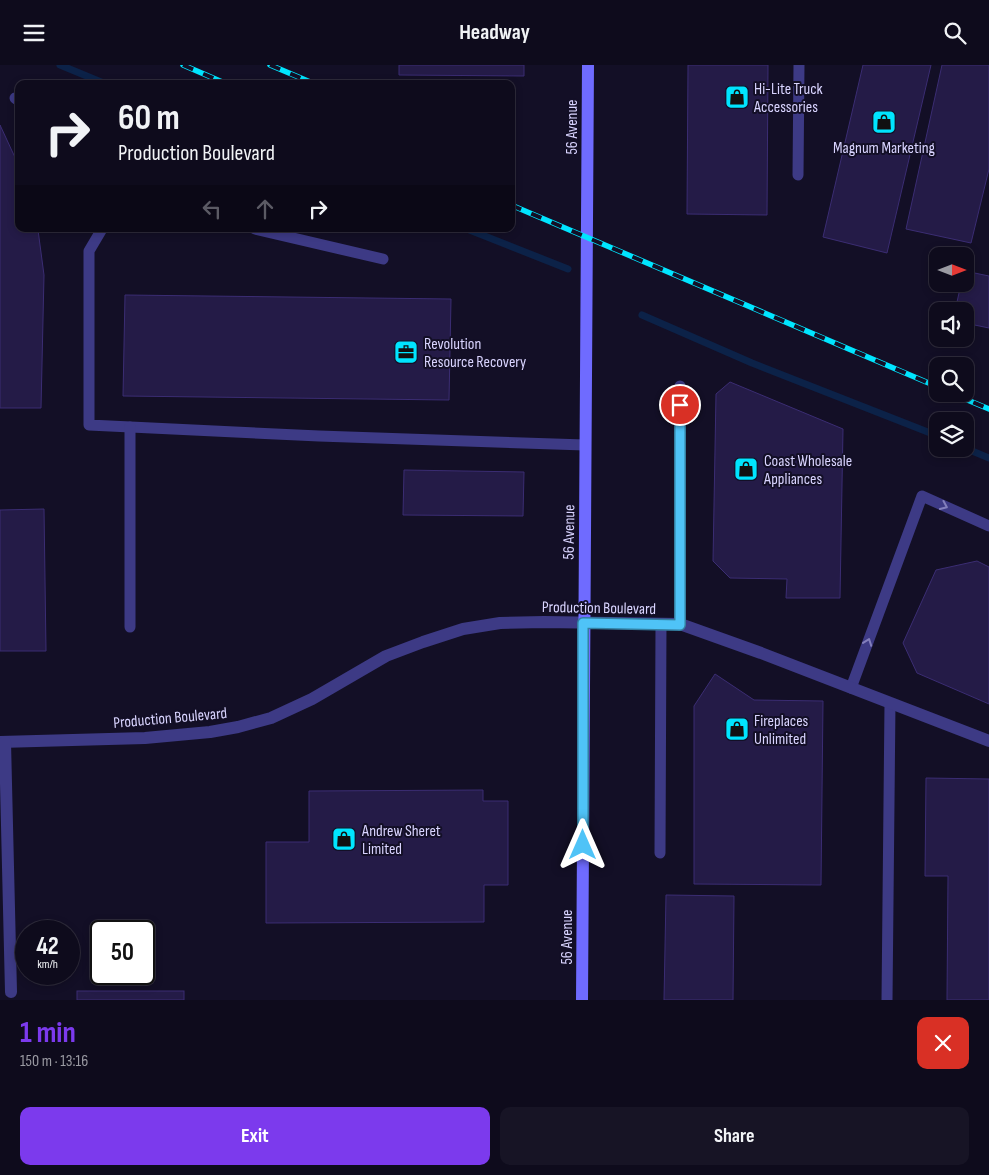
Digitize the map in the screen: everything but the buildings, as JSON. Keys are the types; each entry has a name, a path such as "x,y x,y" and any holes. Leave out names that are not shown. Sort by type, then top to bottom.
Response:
{"main road":[{"name":"56 Avenue","path":"582,1000 588,65"}],"street":[{"name":"Production Boulevard","path":"2,742 145,738 210,732 238,727 271,717 312,699 386,656 463,629 500,623 680,625 989,741"},
{"path":"2,742 11,992"}],"lane":[{"path":"798,175 799,65"},
{"path":"100,232 89,251 89,425 585,445"},
{"path":"268,232 383,259"},
{"path":"680,386 680,625"},
{"path":"130,427 130,627"},
{"path":"851,688 922,496 989,526"},
{"path":"660,853 661,625"},
{"path":"887,1000 890,703"}],"waterway":[{"path":"60,65 96,80"},
{"path":"475,232 568,269"},
{"path":"642,315 752,363 929,432"},
{"path":"974,452 989,458"}],"railway":[{"path":"183,65 218,80"},
{"path":"270,65 306,80"},
{"path":"515,207 929,383"},
{"path":"972,402 989,409"}],"place":[{"name":"Hi-Lite Truck Accessories","path":"737,97"},
{"name":"Magnum Marketing","path":"884,122"},
{"name":"Revolution Resource Recovery","path":"406,352"},
{"name":"Coast Wholesale Appliances","path":"746,469"},
{"name":"Fireplaces Unlimited","path":"737,729"},
{"name":"Andrew Sheret Limited","path":"344,839"}],"route":[{"path":"583,845 583,623 680,625 680,405"}]}
